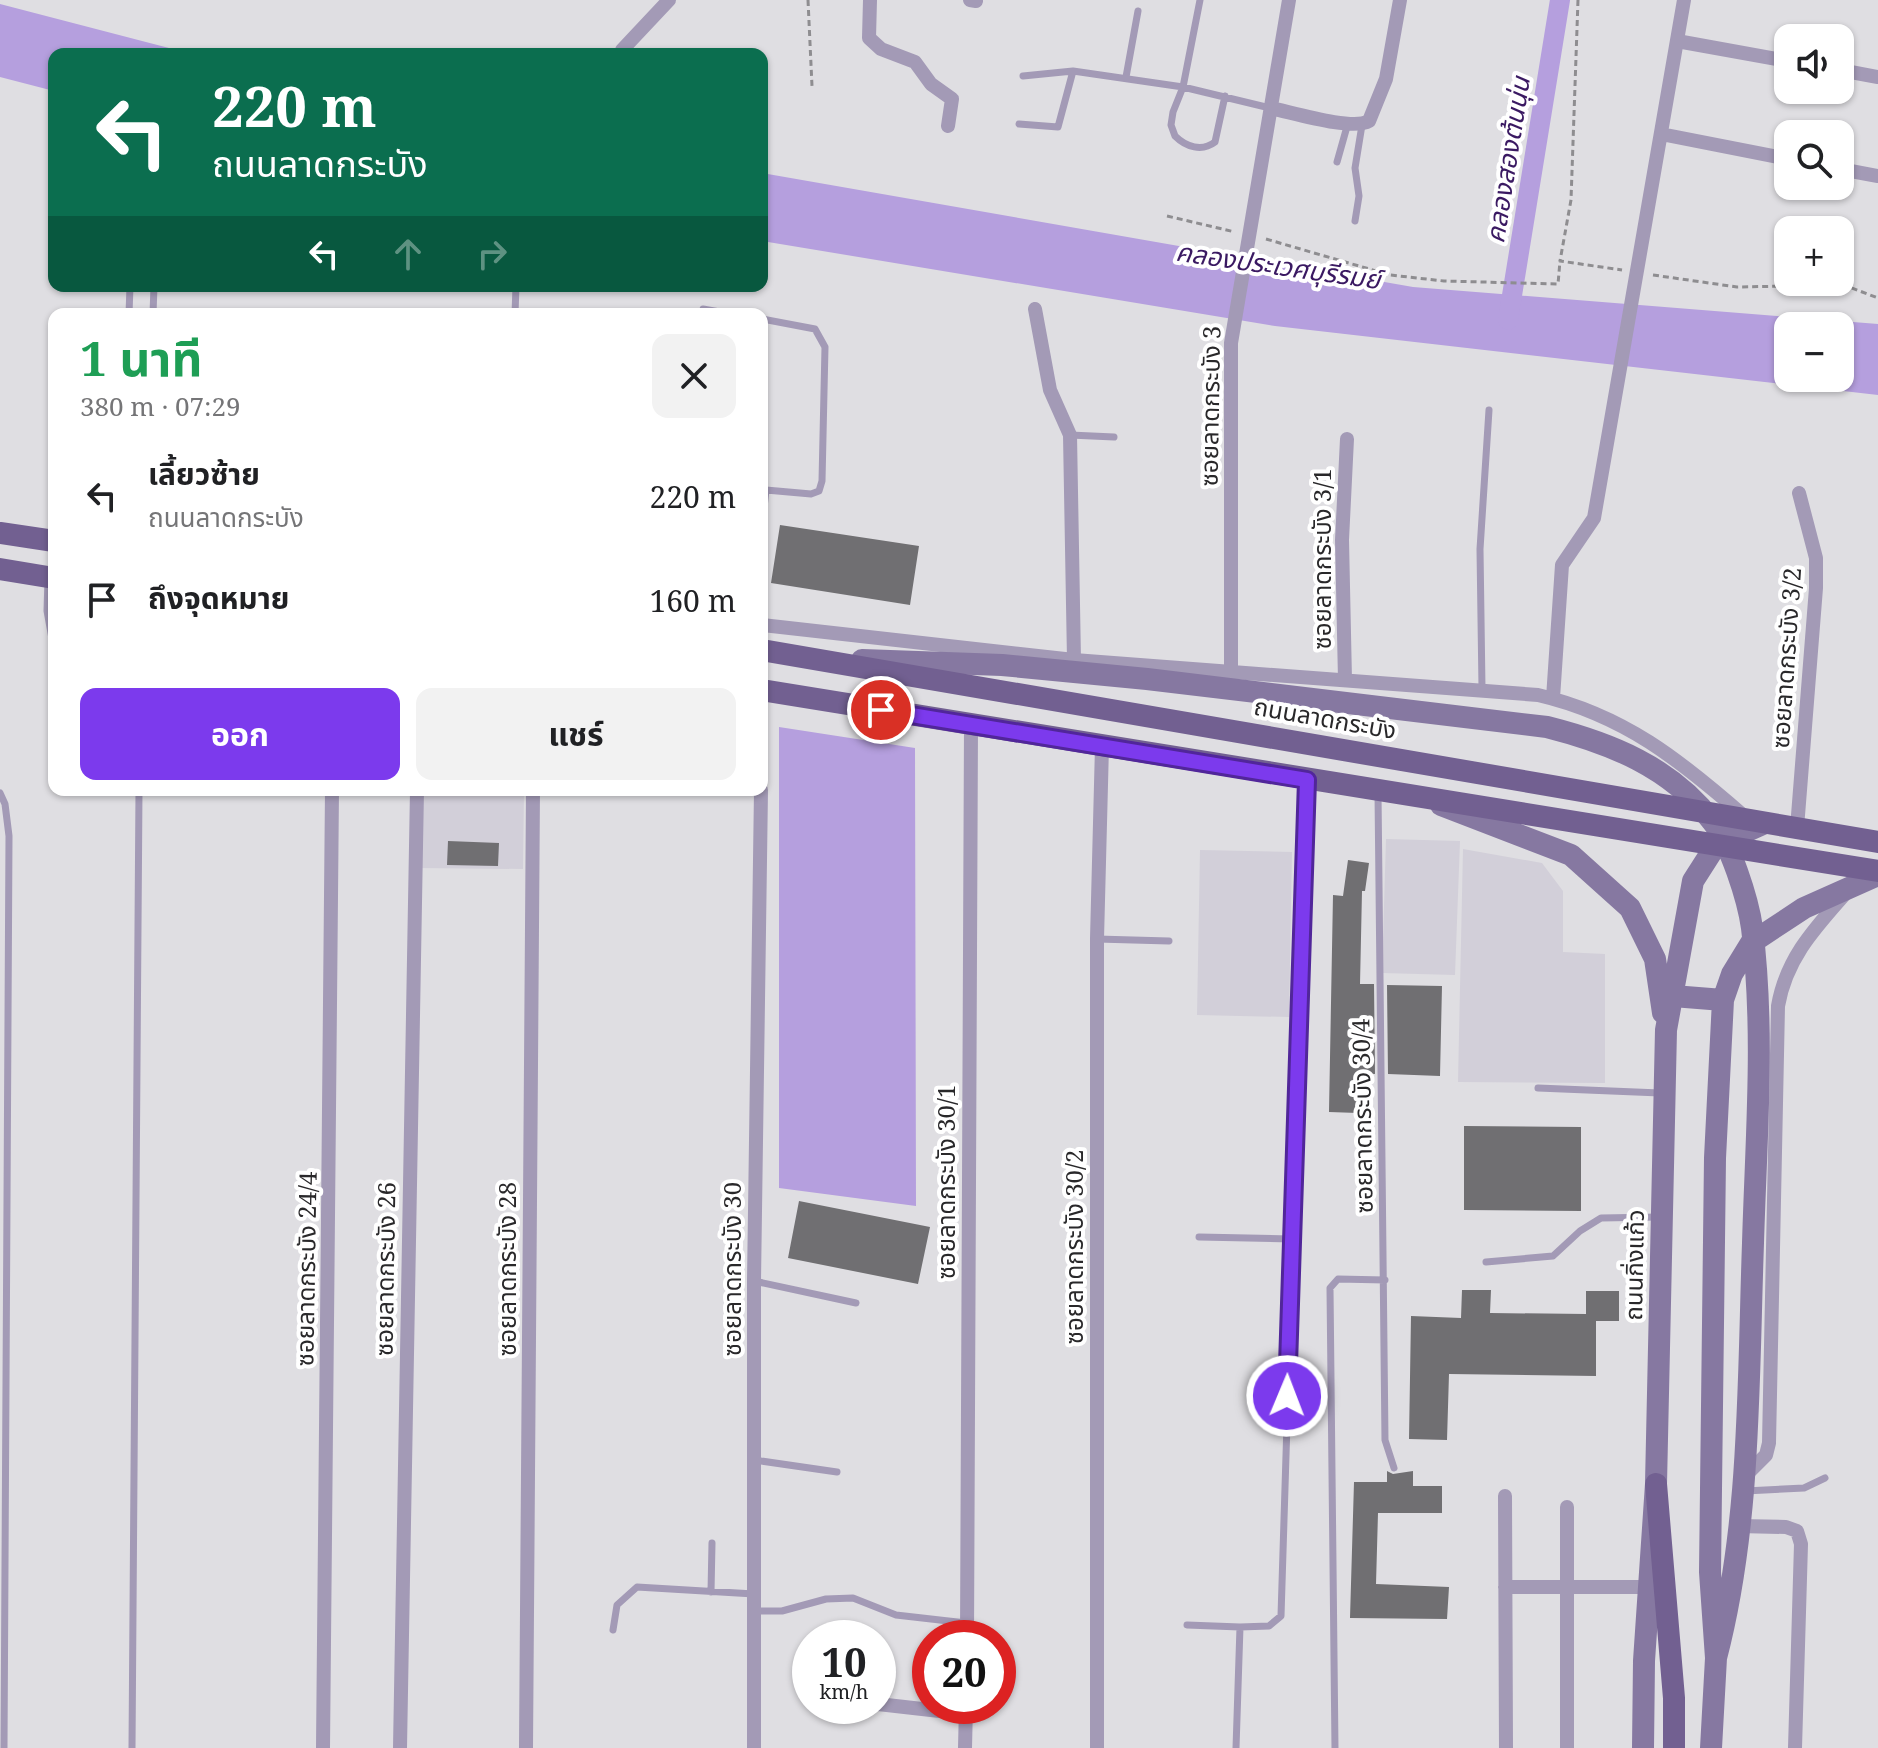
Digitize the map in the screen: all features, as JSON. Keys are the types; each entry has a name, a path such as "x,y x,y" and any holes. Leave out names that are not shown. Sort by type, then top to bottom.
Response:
{"main road":[{"path":"0,533 48,540"},
{"path":"0,569 48,577"},
{"name":"ถนนลาดกระบัง","path":"768,651 825,658 1878,842"},
{"path":"825,658 1002,665 1147,679 1495,719 1559,730 1595,739 1637,757 1672,782 1713,822 1739,878 1752,926 1759,1064 1747,1430 1731,1600 1716,1658"},
{"path":"768,691 1878,873"},
{"path":"1423,798 1571,855 1630,908 1655,959 1666,1030"},
{"path":"1716,845 1756,821"},
{"name":"ถนนกิ่งแก้ว","path":"1643,1748 1656,1484 1666,1030 1693,881 1716,845"},
{"path":"1711,1748 1716,1658 1710,1572 1714,1190 1723,1000 1732,974 1751,943 1804,908 1847,891 1878,873"},
{"path":"1673,996 1723,1000"},
{"path":"1656,1484 1674,1698 1674,1748"}],"street":[{"path":"624,48 669,0"},
{"path":"870,0 869,38 881,49 915,62 931,84 952,99 948,126"},
{"name":"ซอยลาดกระบัง 3","path":"1231,673 1231,343 1289,0"},
{"path":"1270,108 1355,124 1373,115 1386,79 1400,0"},
{"path":"1553,698 1562,565 1594,518 1684,0"},
{"path":"1677,41 1774,58"},
{"path":"1854,73 1878,77"},
{"path":"1661,134 1774,156"},
{"path":"1854,172 1878,176"},
{"path":"1035,309 1050,390 1070,435 1074,660"},
{"name":"ซอยลาดกระบัง 3/1","path":"1345,680 1342,540 1347,439"},
{"name":"ซอยลาดกระบัง 3/2","path":"1797,828 1816,588 1816,558 1799,493"},
{"path":"768,626 1074,660 1482,688 1553,698 1583,706 1659,746 1756,821"},
{"name":"ซอยลาดกระบัง 30/1","path":"967,1620 971,725"},
{"name":"ซอยลาดกระบัง 30/2","path":"1097,1748 1097,939 1102,746"},
{"name":"ซอยลาดกระบัง 24/4","path":"323,1748 332,796"},
{"name":"ซอยลาดกระบัง 26","path":"400,1748 417,796"},
{"name":"ซอยลาดกระบัง 28","path":"526,1748 533,796"},
{"name":"ซอยลาดกระบัง 30","path":"754,1748 754,1281 761,796"},
{"path":"1743,1484 1766,1455 1769,1443 1778,1006 1782,985 1799,948 1847,891"},
{"path":"1505,1496 1506,1748"},
{"path":"1567,1507 1567,1748"},
{"path":"1738,1526 1786,1527 1797,1531 1801,1544 1795,1748"},
{"path":"1505,1587 1649,1587"},
{"path":"965,1748 966,1724"}],"lane":[{"path":"1200,0 1183,87 1171,125 1181,142 1208,147 1219,136 1225,96"},
{"path":"1126,77 1138,11"},
{"path":"1023,76 1073,71 1126,77 1270,108"},
{"path":"1019,124 1058,127 1073,71"},
{"path":"1337,162 1355,124"},
{"path":"1355,124 1355,168 1359,196 1355,221"},
{"path":"768,320 815,329 825,347 822,481 819,491 811,494 768,490"},
{"path":"1482,688 1480,549 1489,410"},
{"path":"1070,435 1114,437"},
{"path":"1187,1625 1269,1626 1281,1616 1307,780"},
{"name":"ซอยลาดกระบัง 30/4","path":"1378,791 1385,1440 1394,1468"},
{"path":"0,793 5,804 9,836 4,1748"},
{"path":"132,1748 139,796"},
{"path":"1097,939 1169,941"},
{"path":"1538,1088 1665,1093"},
{"path":"1486,1262 1553,1256 1580,1231 1601,1218 1662,1217"},
{"path":"1199,1237 1291,1239"},
{"path":"1335,1748 1330,1288 1338,1279 1385,1280"},
{"path":"754,1281 856,1303"},
{"path":"754,1460 837,1472"},
{"path":"1743,1484 1804,1488 1825,1478"},
{"path":"711,1592 712,1543"},
{"path":"613,1630 617,1605 637,1587 754,1594"},
{"path":"754,1611 782,1611 826,1599 853,1598 896,1615 920,1620"},
{"path":"1236,1748 1240,1627"}],"path":[{"path":"808,0 812,86"},
{"path":"1167,216 1247,235"},
{"path":"1259,238 1390,275 1444,281 1558,284 1560,261"}],"shaded area":[{"path":"418,796 524,796 523,869 418,868"},
{"path":"1386,839 1460,841 1455,975 1382,973"},
{"path":"1463,849 1542,863 1563,891 1563,952 1605,954 1605,1083 1458,1082"},
{"path":"1200,850 1292,852 1289,1017 1197,1015"}],"water":[{"path":"0,4 169,48 48,48 48,89 0,77"},
{"name":"คลองประเวศบุรีรมย์","path":"768,174 1413,287 1774,316 1774,383 1275,326 768,242"},
{"path":"1854,322 1878,324 1878,395 1852,392"},
{"path":"779,727 915,748 916,1206 779,1188"}],"building":[{"path":"780,525 919,546 910,605 771,583"},
{"path":"448,841 499,843 498,866 447,865"},
{"path":"1348,860 1369,863 1365,891 1362,891 1360,984 1374,984 1375,1074 1358,1073 1358,1113 1329,1112 1333,895 1343,896"},
{"path":"1387,985 1442,986 1440,1076 1388,1074"},
{"path":"1464,1126 1581,1127 1581,1211 1464,1210"},
{"path":"799,1201 930,1227 918,1284 788,1258"},
{"path":"1462,1290 1491,1290 1490,1313 1586,1314 1586,1291 1619,1291 1619,1321 1596,1321 1596,1376 1449,1374 1447,1440 1409,1439 1411,1316 1461,1318"},
{"path":"1387,1471 1393,1474 1413,1471 1413,1486 1442,1486 1442,1513 1378,1513 1376,1584 1449,1587 1447,1619 1350,1618 1354,1482 1387,1482"}],"waterway":[{"name":"คลองสองต้นนุ่น","path":"1508,320 1560,0"}],"route":[{"path":"881,710 1307,780 1287,1396"}]}
